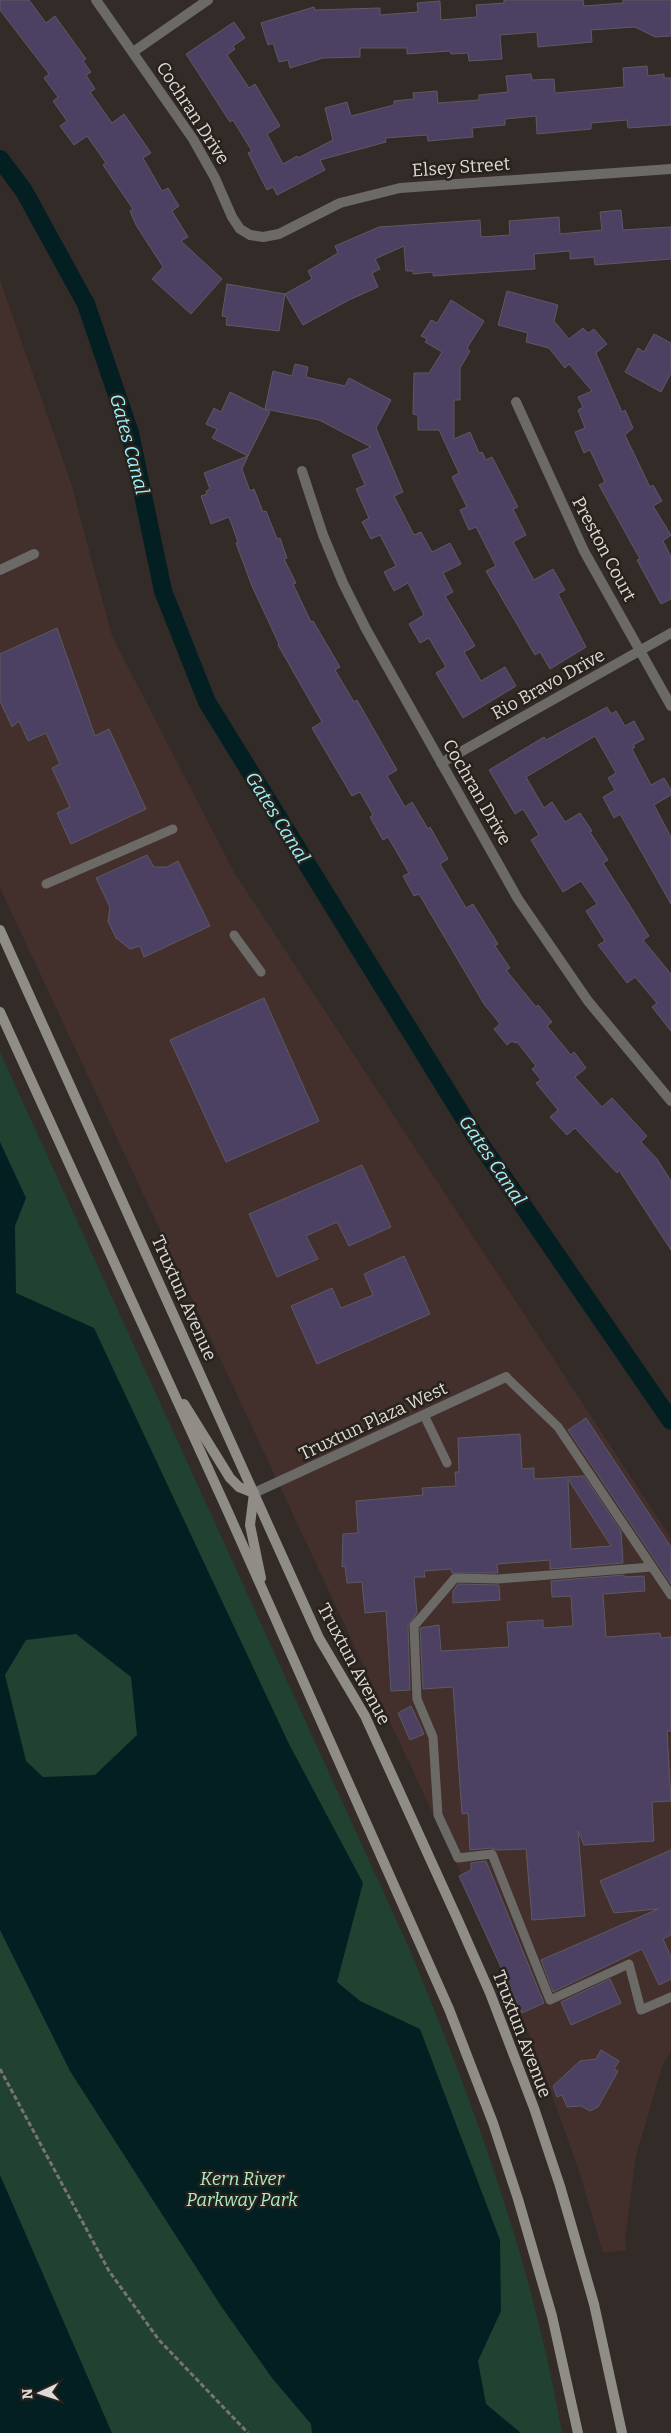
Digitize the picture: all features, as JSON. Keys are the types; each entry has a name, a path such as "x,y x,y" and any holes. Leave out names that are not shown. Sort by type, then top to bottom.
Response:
{"main road":[{"name":"Truxtun Avenue","path":"0,930 319,1638 365,1716 490,1993 534,2108 560,2186 594,2304 622,2433"},
{"path":"0,1012 162,1367 450,2010 493,2123 518,2199 552,2316 578,2433"},
{"path":"162,1367 230,1478 239,1487 254,1493 250,1525 265,1599"}],"street":[{"name":"Cochran Drive","path":"96,0 193,139 216,178 232,217 240,229 250,235 263,237"},
{"path":"133,52 208,0"},
{"name":"Elsey Street","path":"263,237 279,234 340,203 400,188 671,169"},
{"name":"Preston Court","path":"516,402 584,551 671,706"},
{"name":"Cochran Drive","path":"302,471 343,583 366,629 518,899 552,951 621,1043 671,1101"},
{"path":"0,570 34,554"},
{"name":"Rio Bravo Drive","path":"441,763 671,633"},
{"name":"Truxtun Plaza West","path":"254,1493 506,1378"}],"lane":[{"path":"46,884 173,829"},
{"path":"234,935 261,972"},
{"path":"506,1378 558,1427 671,1595"},
{"path":"424,1415 447,1463"},
{"path":"652,1567 498,1579 455,1578 414,1626 417,1699 433,1737 438,1815 458,1858 492,1854 550,2000 629,1964 641,2010 671,1998"}],"path":[{"path":"0,2069 110,2271 159,2340 248,2433"}],"shaded area":[{"path":"0,280 71,483 112,636 234,872 671,1538 671,2051 663,2064 636,2156 625,2238 626,2250 603,2253 580,2174 544,2073 508,1980 470,1893 0,888"}],"green space":[{"name":"Kern River Parkway Park","path":"0,1052 409,1948 456,2066 499,2186 535,2309 562,2433 0,2433"}],"water":[{"name":"Kern River Parkway Park","path":"0,1142 26,1198 15,1226 16,1293 94,1328 289,1744 363,1883 337,1982 360,2001 420,2029 500,2240 501,2311 478,2361 486,2404 521,2433 312,2433 311,2424 272,2378 221,2306 70,2071 0,1930","holes":["76,1634 131,1677 137,1735 95,1775 43,1777 26,1761 5,1675 26,1640"]},
{"path":"0,2175 112,2433 0,2433"}],"building":[{"path":"0,0 29,0 46,23 55,16 86,59 83,61 91,72 86,75 95,89 90,92 112,123 124,114 151,153 143,158 162,191 168,188 179,206 172,211 188,237 181,241 222,279 191,314 152,279 163,267 136,225 130,211 133,209 103,165 106,163 87,136 74,145 60,126 67,121 53,101 58,97 44,78 49,74 0,10"},
{"path":"504,0 583,0 584,6 623,3 623,0 671,0 671,36 655,37 635,27 591,30 592,42 538,47 537,32 500,35 502,59 469,61 468,53 451,54 450,51 407,54 407,48 360,48 360,57 323,58 290,68 288,60 279,62 273,43 268,45 261,23 314,7 315,10 380,8 380,15 418,12 417,3 440,1 441,20 477,17 476,5 504,3"},
{"path":"234,22 245,38 233,46 235,49 227,55 249,88 255,84 280,126 267,134 283,164 333,140 325,108 347,102 351,116 394,105 394,101 414,99 413,93 437,91 438,103 479,100 479,95 508,92 506,76 531,74 532,80 554,79 555,93 624,87 623,68 647,66 648,76 664,74 664,78 671,78 671,125 628,128 627,120 591,123 591,129 537,134 536,116 505,119 505,125 472,128 473,137 428,141 427,135 385,138 386,142 320,160 325,170 277,195 273,187 267,190 248,153 252,151 233,120 230,122 186,54"},
{"path":"621,210 623,230 671,227 671,259 595,265 594,257 570,259 570,251 534,254 535,269 433,276 433,272 413,274 413,271 406,271 404,246 375,259 380,269 372,273 378,287 349,300 303,325 285,294 312,279 308,271 338,253 335,246 379,227 480,220 481,237 510,235 509,221 559,217 560,234 602,230 600,212"},
{"path":"227,284 285,294 279,331 226,325 227,317 222,316"},
{"path":"507,291 558,305 554,321 569,339 583,328 588,333 594,329 607,344 596,353 622,412 625,410 633,428 625,435 650,487 653,485 662,501 653,506 671,535 663,541 671,557 671,599 661,604 637,560 640,559 599,485 605,482 590,450 584,453 575,432 585,428 578,410 583,407 578,397 592,391 569,364 565,368 549,348 526,342 528,333 498,325"},
{"path":"451,300 484,321 467,348 470,351 460,368 460,400 454,400 454,439 470,432 479,453 482,452 486,460 492,457 518,507 513,509 526,535 513,542 534,580 553,569 565,590 558,594 586,647 550,669 540,652 535,655 486,571 496,566 476,527 469,530 460,510 467,507 452,477 459,473 439,430 418,430 418,415 413,414 414,373 429,373 442,352 425,342 427,339 421,336 431,320 437,323"},
{"path":"654,334 671,343 671,373 661,392 625,372 638,348 644,352"},
{"path":"295,364 308,367 306,377 345,386 349,378 391,400 376,428 403,492 394,496 414,535 421,532 432,552 450,543 461,564 443,573 453,592 445,596 475,646 464,652 481,681 505,667 516,686 463,718 436,673 446,667 429,638 420,643 409,624 424,615 408,583 394,591 384,572 396,566 380,535 371,539 362,522 369,518 356,489 365,485 352,455 371,447 319,420 265,409 273,371 292,376"},
{"path":"230,392 270,412 248,456 212,438 217,429 206,424 214,408 221,412"},
{"path":"248,456 242,469 250,491 254,489 263,512 266,511 277,539 280,538 287,558 284,559 296,583 293,584 311,622 313,621 340,667 335,670 354,702 357,700 397,770 387,776 405,807 412,802 428,829 430,827 448,859 440,864 466,908 473,904 498,944 495,946 510,968 506,970 536,1007 538,1005 552,1022 547,1026 571,1055 574,1052 586,1068 575,1077 602,1107 612,1098 647,1136 641,1142 657,1159 671,1181 671,1250 619,1170 617,1173 575,1128 567,1135 550,1117 558,1110 536,1083 541,1080 532,1069 536,1066 517,1042 512,1041 507,1045 494,1029 500,1024 484,1004 419,894 414,896 403,876 409,873 388,837 383,840 370,817 373,815 360,792 352,796 312,728 322,722 278,645 252,586 236,543 238,542 229,517 211,524 201,496 207,494 206,491 210,489 204,473"},
{"path":"57,628 95,736 109,729 146,809 71,844 57,813 70,807 52,768 60,764 46,733 28,741 19,721 12,727 0,701 0,654"},
{"path":"607,707 611,714 616,711 625,726 634,721 644,739 633,745 635,747 632,749 651,785 664,778 671,790 671,795 654,805 671,837 671,904 620,814 614,818 603,797 615,790 608,778 616,773 595,736 526,777 544,808 552,802 565,822 580,813 592,831 590,832 608,860 603,863 649,936 643,940 671,974 671,1031 652,1007 657,1003 635,977 627,983 598,945 605,941 586,911 597,904 581,881 563,892 531,840 539,835 523,809 515,814 489,770 544,737 546,740"},
{"path":"147,855 154,867 167,867 178,861 210,926 144,957 140,946 130,949 116,938 108,921 110,907 96,878"},
{"path":"264,998 319,1121 226,1162 170,1040"},
{"path":"362,1165 391,1227 349,1246 337,1222 306,1236 318,1259 277,1277 249,1214"},
{"path":"404,1256 430,1314 317,1364 291,1306 332,1288 341,1308 373,1295 364,1274"},
{"path":"586,1418 671,1547 671,1584 568,1430"},
{"path":"520,1434 522,1469 534,1468 534,1479 584,1476 621,1531 623,1563 550,1569 550,1560 497,1564 498,1573 452,1573 451,1569 424,1571 425,1577 414,1577 417,1613 408,1626 410,1690 391,1691 386,1611 365,1613 362,1582 347,1583 345,1566 342,1567 343,1534 358,1533 356,1501 423,1495 422,1488 456,1486 455,1472 459,1472 458,1438","holes":["568,1479 611,1546 571,1549"]},
{"path":"624,1575 624,1577 644,1576 645,1591 603,1594 606,1637 660,1633 661,1638 671,1637 671,1731 667,1731 671,1801 652,1802 654,1841 584,1845 578,1831 585,1916 532,1920 526,1849 497,1850 491,1848 470,1850 468,1813 462,1814 453,1687 423,1689 420,1628 439,1625 441,1651 509,1647 507,1622 543,1620 543,1628 573,1626 571,1596 552,1597 551,1581"},
{"path":"458,1584 499,1585 500,1600 453,1603 453,1591"},
{"path":"411,1706 424,1734 410,1740 398,1713"},
{"path":"671,1850 671,1935 663,1939 671,1957 671,1979 659,1985 642,1949 553,1992 541,1960 658,1909 614,1913 600,1881"},
{"path":"486,1861 544,2003 522,2013 459,1876 471,1870 471,1863"},
{"path":"610,1979 621,2003 571,2025 561,2002"},
{"path":"601,2050 619,2061 614,2069 618,2071 598,2107 590,2111 581,2106 567,2107 562,2095 557,2097 553,2086 580,2061 596,2059"}],"waterway":[{"name":"Gates Canal","path":"0,159 24,191 86,304 130,433 163,591 207,702 475,1136 671,1421"}]}
